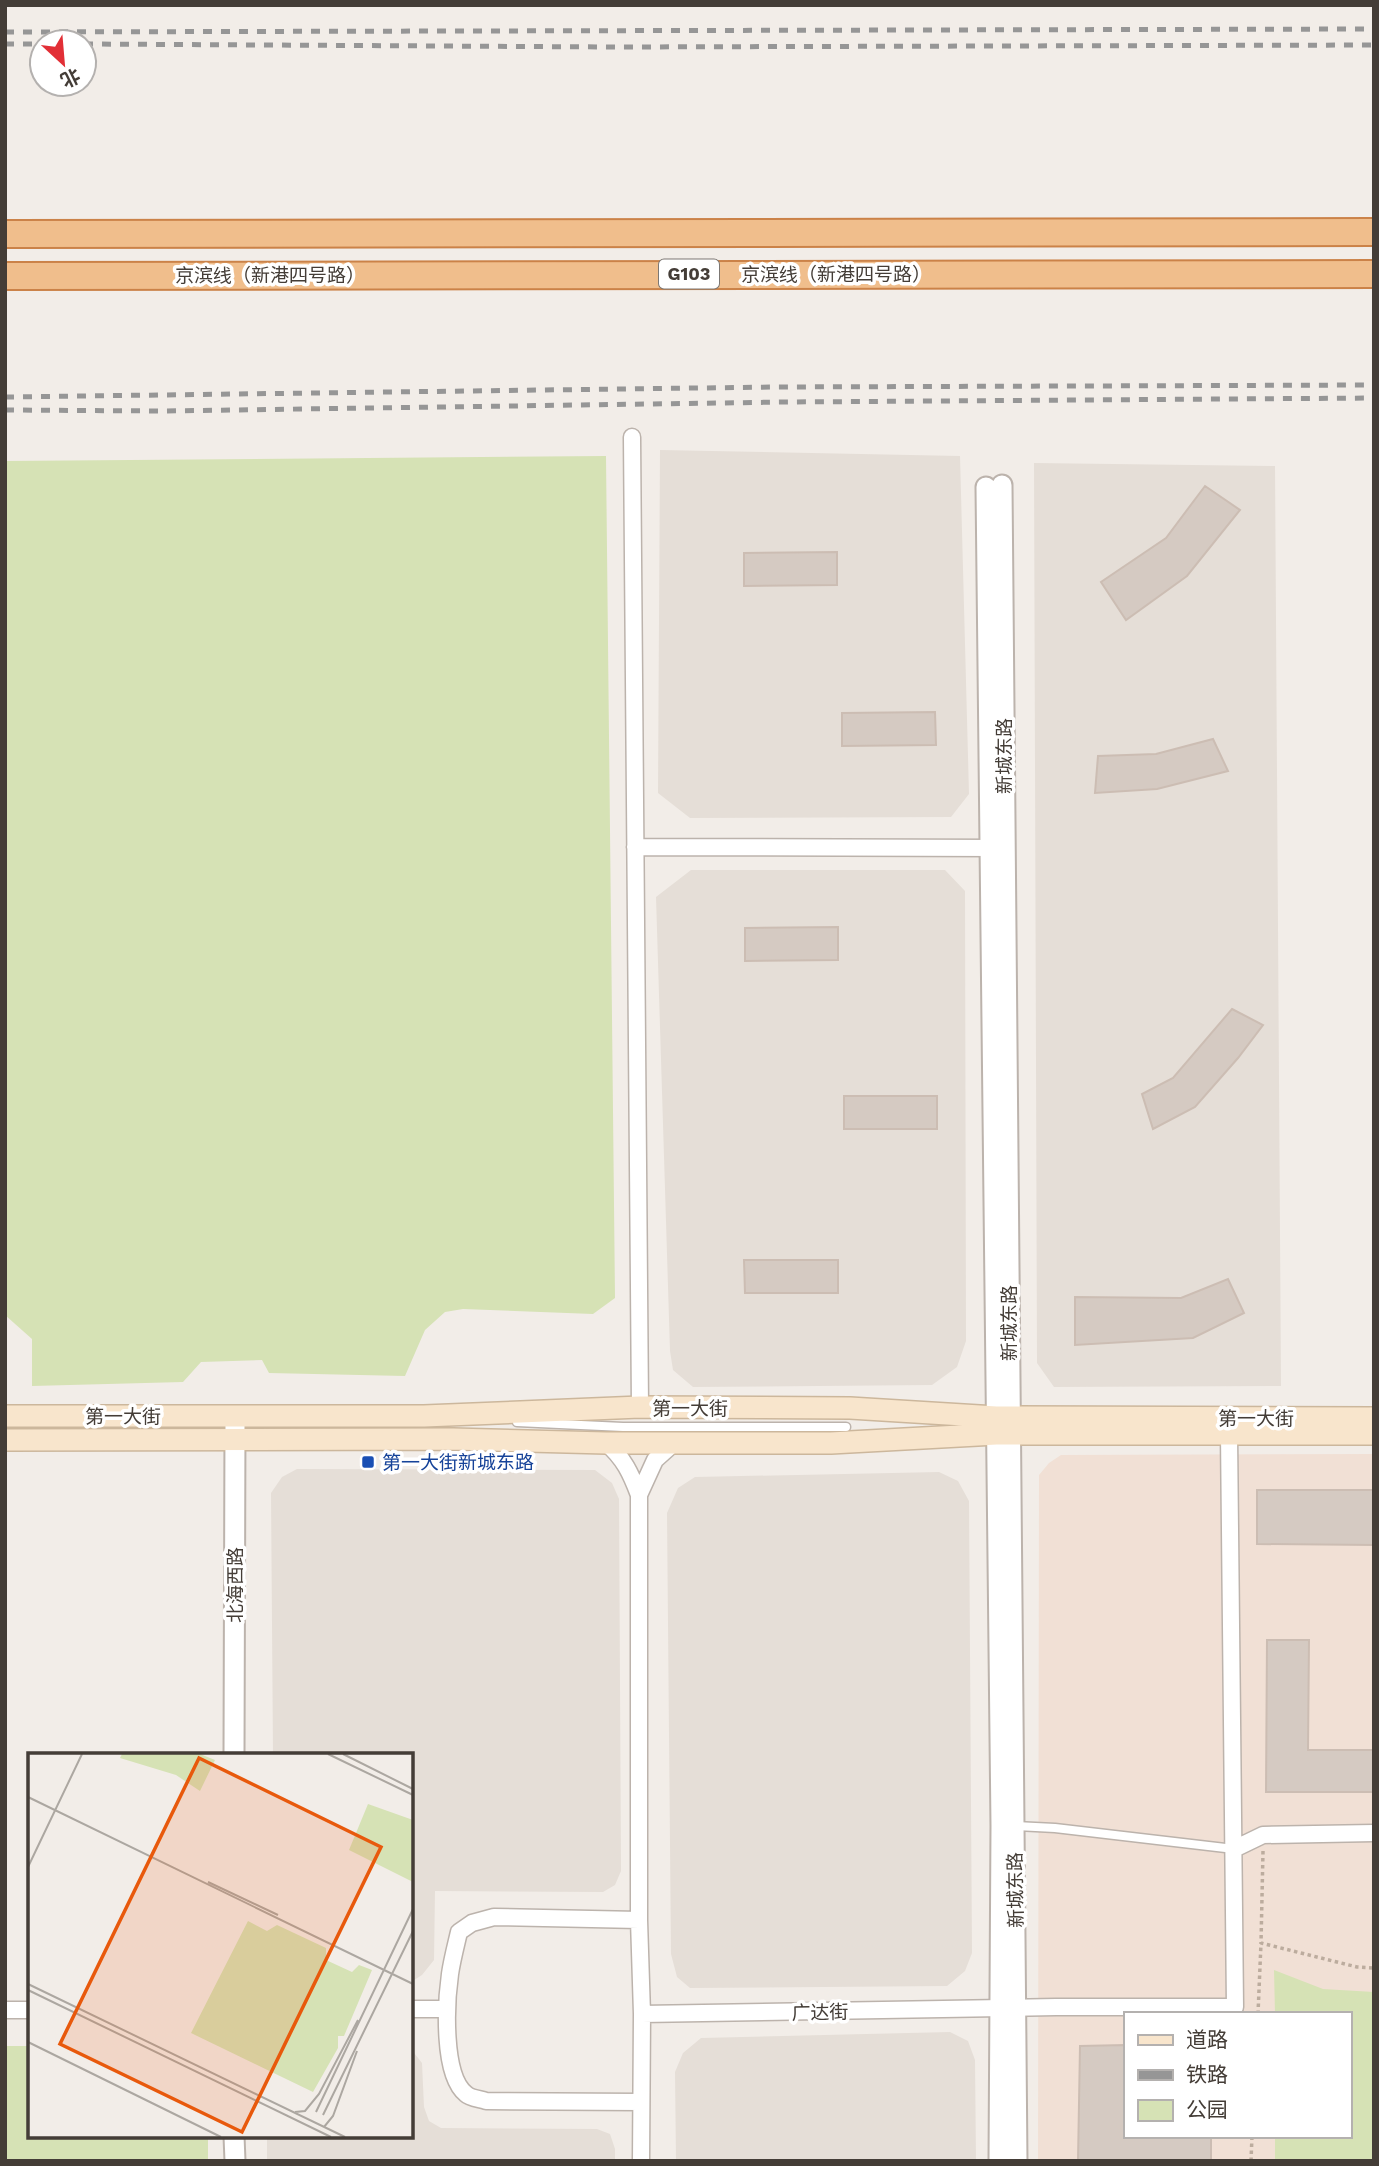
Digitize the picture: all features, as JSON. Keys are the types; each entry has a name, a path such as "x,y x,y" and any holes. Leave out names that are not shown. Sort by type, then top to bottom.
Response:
{"highway":[{"name":"G103","path":"5,234 1374,232"},
{"name":"京滨线（新港四号路）","path":"5,276 1374,274"}],"main road":[{"name":"第一大街","path":"5,1416 424,1416 640,1407 850,1408 1003,1426 1229,1434 1374,1434"},
{"name":"第一大街","path":"5,1440 453,1439 606,1443 831,1443 1003,1426 1374,1418"}],"street":[{"path":"632,437 640,1407"},
{"name":"新城东路","path":"994,486 1007,1826 1007,2009 999,2161"},
{"path":"635,847 998,847"},
{"name":"北海西路","path":"234,1753 235,1415"},
{"path":"1229,1434 1234,1849 1263,1835 1374,1833"},
{"path":"606,1443 617,1452 630,1471 639,1495 641,2161"},
{"path":"639,1495 655,1460 674,1443"},
{"name":"广达街","path":"642,2014 1235,2007 1234,1849"},
{"path":"639,1920 494,1917 472,1923 459,1932 449,1974 447,2009 449,2057 454,2078 466,2095 486,2101 641,2102"},
{"path":"413,2009 447,2009"},
{"name":"新城东路","path":"1007,2009 1017,2161"},
{"path":"5,2010 28,2010"},
{"path":"234,2138 235,2161"}],"lane":[{"path":"424,1416 599,1426 846,1427"},
{"path":"1007,1826 1055,1828 1234,1849"}],"path":[{"path":"1258,2012 1263,1835"},
{"path":"1261,1943 1357,1967 1374,1968"},
{"path":"1251,2161 1252,2138"}],"shaded area":[{"path":"660,450 960,456 969,794 951,817 690,818 658,793"},
{"path":"1034,463 1275,466 1281,1386 1054,1387 1037,1363"},
{"path":"691,870 945,870 965,891 966,1341 957,1367 932,1385 693,1387 673,1370 670,1351 656,897"},
{"path":"1374,1454 1374,2161 1038,2161 1039,1475 1049,1463 1061,1455"},
{"path":"297,1469 595,1470 612,1483 619,1499 621,1871 615,1885 603,1892 435,1891 434,1960 422,1975 413,1981 413,1753 273,1753 271,1493 282,1477"},
{"path":"939,1472 958,1481 969,1501 972,1953 965,1971 947,1986 690,1988 677,1977 671,1954 667,1513 678,1488 695,1477"},
{"path":"950,2032 968,2041 975,2060 976,2161 676,2161 675,2072 683,2053 701,2038"},
{"path":"413,2052 422,2063 424,2107 429,2121 441,2128 597,2129 610,2134 615,2149 615,2161 267,2161 267,2138 413,2138"}],"green space":[{"path":"606,456 615,1298 593,1314 463,1309 445,1312 425,1330 405,1376 269,1373 262,1360 201,1362 183,1382 32,1386 32,1339 5,1315 5,461"},
{"path":"1274,1970 1323,1989 1374,1992 1374,2161 1275,2161 1275,2138 1351,2138 1351,2012 1275,2012"},
{"path":"5,2046 28,2046 28,2138 208,2138 208,2161 5,2161"}],"building":[{"path":"1205,486 1240,510 1187,576 1126,620 1101,582 1166,538"},
{"path":"837,552 837,585 744,586 744,553"},
{"path":"935,712 936,745 842,746 842,713"},
{"path":"1213,739 1228,771 1157,789 1095,793 1098,756 1156,754"},
{"path":"838,927 838,960 745,961 745,928"},
{"path":"1232,1009 1263,1025 1195,1107 1153,1129 1142,1094 1173,1078"},
{"path":"844,1096 937,1096 937,1129 844,1129"},
{"path":"744,1260 838,1260 838,1293 745,1293"},
{"path":"1228,1279 1244,1313 1193,1338 1075,1345 1075,1297 1181,1298"},
{"path":"1257,1490 1374,1490 1374,1545 1257,1544"},
{"path":"1267,1640 1309,1640 1308,1750 1374,1750 1374,1792 1266,1792"},
{"path":"1124,2045 1124,2138 1211,2138 1211,2161 1078,2161 1080,2046"}],"railway":[{"path":"5,32 1374,29"},
{"path":"5,44 28,44"},
{"path":"98,44 617,47 1374,45"},
{"path":"5,397 775,387 1374,385"},
{"path":"5,410 163,411 787,402 1374,398"}],"place":[{"name":"第一大街新城东路","path":"368,1462"}]}
